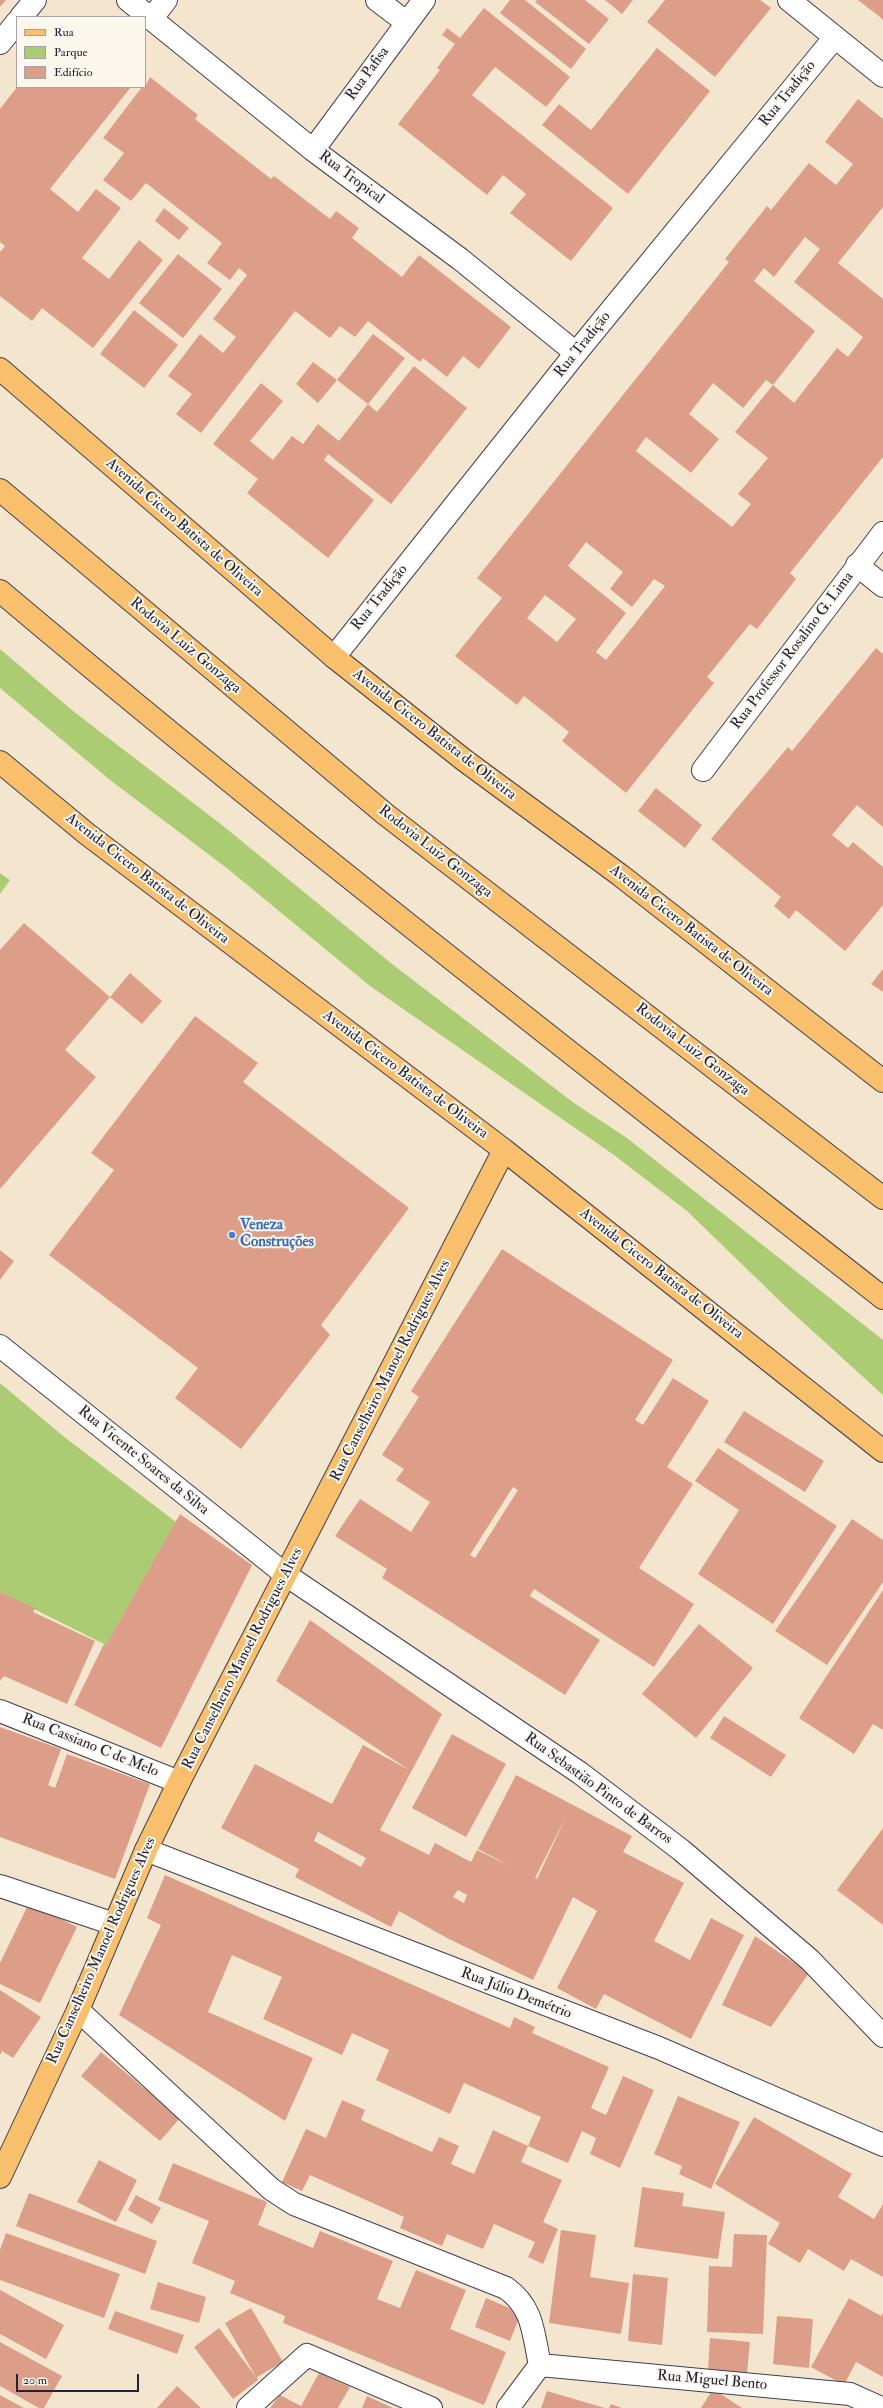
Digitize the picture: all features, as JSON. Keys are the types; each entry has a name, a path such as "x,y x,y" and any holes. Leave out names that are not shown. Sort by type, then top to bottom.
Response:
{"main road":[{"name":"Avenida Cicero Batista de Oliveira","path":"0,369 334,657 464,760 620,874 883,1081"},
{"name":"Rodovia Luiz Gonzaga","path":"0,490 385,814 883,1198"},
{"path":"0,591 106,680 358,884 883,1298"},
{"name":"Avenida Cicero Batista de Oliveira","path":"0,762 87,834 504,1150 883,1451"},
{"name":"Rua Canselheiro Manoel Rodrigues Alves","path":"0,2177 78,2010 146,1850 504,1150"}],"street":[{"path":"23,16 35,0"},
{"name":"Rua Tropical","path":"128,0 313,150 460,259 576,353"},
{"path":"152,18 166,0"},
{"path":"377,0 406,22"},
{"name":"Rua Pafisa","path":"313,150 406,22 424,0"},
{"path":"789,0 883,76"},
{"path":"0,43 16,23"},
{"name":"Rua Tradição","path":"334,657 576,353 835,37"},
{"name":"Rua Professor Rosalino G. Lima","path":"703,770 857,565 883,533"},
{"path":"857,565 883,586"},
{"name":"Rua Vicente Soares da Silva","path":"0,1346 286,1575"},
{"name":"Rua Sebastião Pinto de Barros","path":"286,1575 580,1773 675,1845 810,1960 883,2036"},
{"name":"Rua Cassiano C de Melo","path":"0,1711 180,1782"},
{"name":"Rua Júlio Demétrio","path":"146,1850 659,2048 883,2144"},
{"path":"0,1886 114,1924"},
{"path":"78,2010 271,2189 294,2204 506,2288 512,2293 527,2310 540,2366 508,2408"},
{"path":"248,2408 307,2355 432,2408"},
{"name":"Rua Miguel Bento","path":"540,2366 850,2394 881,2408"}],"green space":[{"path":"0,649 73,711 222,825 392,964 574,1103 627,1138 883,1340 883,1395 784,1305 687,1211 614,1155 370,986 228,869 110,780 0,688"},
{"path":"0,873 10,880 0,894"},
{"path":"0,1383 63,1436 176,1522 106,1645 0,1592"}],"building":[{"path":"0,0 6,0 0,7"},
{"path":"510,0 525,0 586,49 571,69 500,13"},
{"path":"537,0 585,0 609,19 589,44 535,2"},
{"path":"605,0 633,0 622,14"},
{"path":"665,0 760,0 771,8 715,77 647,22"},
{"path":"858,0 883,0 883,20 880,17"},
{"path":"484,8 570,77 546,107 495,67 472,95 613,208 571,261 510,213 526,194 503,175 487,195 398,124 440,70 437,68 455,44 442,35 447,28 460,38"},
{"path":"657,48 710,91 628,194 542,125 559,104 591,130"},
{"path":"150,77 198,115 195,119 271,179 274,176 330,219 336,211 359,228 352,238 402,277 419,255 511,327 479,369 463,356 447,377 423,358 420,362 368,321 355,337 340,326 330,338 295,311 201,433 176,414 192,394 168,376 200,334 223,353 236,337 213,319 247,275 239,268 230,280 207,263 222,243 146,183 131,201 103,180 124,153 103,138 141,88 146,88"},
{"path":"16,88 130,88 50,189 78,212 96,189 121,208 82,258 109,279 139,240 163,260 93,348 42,308 32,321 0,296 0,252 5,246 0,242 0,109"},
{"path":"858,99 883,119 883,207 838,263 883,299 883,457 790,573 796,579 757,629 750,624 707,677 714,683 626,793 562,741 569,732 524,696 517,705 455,656 502,598 477,578 729,262 725,259 767,206 771,210 809,163 836,185 853,164 825,142","holes":["805,237 820,249 794,282 863,337 848,357 837,348 794,403 773,385 815,331 754,281 764,268 774,277","766,380 773,385 735,432 768,458 738,494 751,504 732,527 636,451 646,437 691,473 719,439 689,414 713,383 743,408","586,542 623,572 610,589 632,607 654,579 665,586 606,660 596,652 626,613 568,566","545,595 576,619 557,642 527,618"]},
{"path":"164,208 189,228 179,240 155,221"},
{"path":"178,254 222,289 183,338 139,303"},
{"path":"134,310 178,345 144,388 100,354"},
{"path":"373,334 405,358 368,404 337,380"},
{"path":"313,362 337,380 318,403 296,384"},
{"path":"414,366 467,408 391,504 328,454 324,460 374,500 328,558 247,493 258,479 213,444 261,383 283,401 250,441 273,460 292,436 303,444 318,424 339,441 368,404 377,412"},
{"path":"876,648 883,654 883,827 857,805 832,835 848,848 853,842 883,867 883,905 845,951 796,910 789,919 774,906 781,897 711,839 788,747 792,751"},
{"path":"656,788 702,825 685,848 638,811"},
{"path":"24,923 110,997 65,1050 96,1077 0,1189 0,950"},
{"path":"883,969 883,992 871,984"},
{"path":"130,973 162,1001 142,1024 110,997"},
{"path":"195,1016 258,1063 243,1082 409,1208 321,1325 330,1335 241,1449 175,1398 198,1368 49,1255 114,1170 91,1153"},
{"path":"502,1249 673,1360 635,1420 643,1425 673,1378 709,1401 667,1467 693,1484 639,1568 694,1604 654,1667 534,1589 530,1596 600,1640 565,1695 382,1578 387,1569 335,1536 360,1499 411,1532 430,1502 396,1480 404,1469 382,1455 419,1397 411,1391","holes":["513,1487 518,1490 475,1558 470,1555"]},
{"path":"0,1250 14,1261 0,1280"},
{"path":"744,1411 824,1461 805,1492 724,1442"},
{"path":"718,1448 837,1526 773,1624 698,1574 739,1510 695,1481"},
{"path":"180,1514 252,1565 161,1748 74,1705 104,1644 106,1645"},
{"path":"852,1519 883,1540 883,1582 827,1665 775,1631"},
{"path":"883,1590 883,1730 873,1724 854,1754 799,1718"},
{"path":"0,1592 35,1608 33,1612 95,1641 67,1704 4,1676 0,1681"},
{"path":"310,1620 442,1714 380,1830 429,1855 435,1843 471,1862 477,1850 512,1867 478,1849 516,1775 632,1836 623,1852 684,1883 654,1941 690,1960 711,1918 744,1935 691,2039 604,1994 596,2009 557,1988 597,1911 573,1897 533,1980 447,1938 399,1911 391,1927 295,1877 299,1869 221,1828 255,1764 332,1804 363,1745 409,1770 276,1681","holes":["567,1815 537,1879 535,1878","318,1832 366,1858 361,1867 314,1841","458,1890 467,1895 464,1903 453,1897"]},
{"path":"699,1624 753,1668 696,1738 642,1694"},
{"path":"724,1716 786,1755 771,1777 710,1738"},
{"path":"0,1727 61,1749 48,1785 55,1788 67,1754 150,1784 115,1879 0,1837"},
{"path":"452,1734 506,1764 466,1837 412,1808"},
{"path":"883,1828 883,1925 837,1890"},
{"path":"165,1875 510,2028 514,2017 535,2027 532,2033 609,2067 591,2108 606,2115 623,2076 654,2090 620,2168 590,2154 596,2138 582,2131 568,2163 528,2146 541,2117 464,2083 450,2114 376,2080 389,2050 352,2033 342,2055 263,2019 282,1977 232,1955 208,2012 313,2058 285,2121 119,2015 161,1925 147,1918"},
{"path":"29,1903 77,1927 40,2003 0,1984 0,1963"},
{"path":"755,1936 809,1973 771,2027 722,2005"},
{"path":"0,1990 41,2017 13,2058 2,2051 0,2055"},
{"path":"101,2052 180,2118 160,2141 81,2076"},
{"path":"678,2096 740,2122 711,2189 679,2174 682,2166 654,2154"},
{"path":"342,2100 365,2110 361,2120 432,2152 439,2137 459,2146 451,2164 474,2174 493,2130 528,2146 521,2162 562,2180 543,2222 558,2229 543,2264 528,2257 535,2242 494,2224 483,2249 447,2234 442,2246 400,2228 404,2217 310,2175 302,2191 282,2182 306,2129 326,2138"},
{"path":"754,2117 852,2174 838,2197 874,2219 883,2204 883,2277 851,2259 844,2271 808,2249 800,2263 768,2244 780,2223 715,2184"},
{"path":"99,2160 137,2180 116,2222 77,2202"},
{"path":"173,2163 267,2202 258,2225 313,2248 320,2231 393,2261 377,2299 400,2308 416,2270 466,2290 450,2329 506,2352 484,2405 283,2323 285,2316 230,2293 235,2281 192,2263 209,2221 158,2200"},
{"path":"642,2187 684,2193 682,2206 725,2212 718,2259 634,2247"},
{"path":"29,2193 157,2241 145,2274 16,2226"},
{"path":"136,2195 161,2208 152,2224 128,2210"},
{"path":"561,2230 596,2235 590,2277 629,2283 621,2334 549,2323"},
{"path":"6,2233 120,2274 104,2318 0,2280 0,2250"},
{"path":"734,2234 767,2235 763,2334 707,2332 709,2266 732,2267"},
{"path":"633,2274 668,2278 662,2345 628,2341"},
{"path":"158,2282 206,2297 199,2323 150,2309"},
{"path":"0,2290 64,2325 46,2359 0,2334"},
{"path":"486,2298 521,2313 510,2341 475,2327"},
{"path":"849,2298 881,2316 883,2313 883,2377 856,2362 844,2385 811,2367"},
{"path":"251,2308 283,2362 257,2377 258,2380 233,2399 194,2347 219,2328 256,2377 225,2323"},
{"path":"115,2311 184,2335 177,2354 108,2329"},
{"path":"777,2316 813,2319 809,2368 773,2364"},
{"path":"710,2338 750,2342 747,2373 708,2369"},
{"path":"0,2342 62,2376 44,2408 39,2408 0,2386"},
{"path":"319,2373 350,2387 338,2408 270,2408 280,2395 301,2406"},
{"path":"177,2386 201,2408 157,2408"},
{"path":"713,2389 742,2408 701,2408"},
{"path":"547,2391 605,2408 541,2408"},
{"path":"0,2395 24,2408 0,2408"},
{"path":"367,2396 393,2408 362,2408"},
{"path":"611,2404 622,2408 609,2408"}],"place":[{"name":"Veneza Construções","path":"232,1235"}]}
